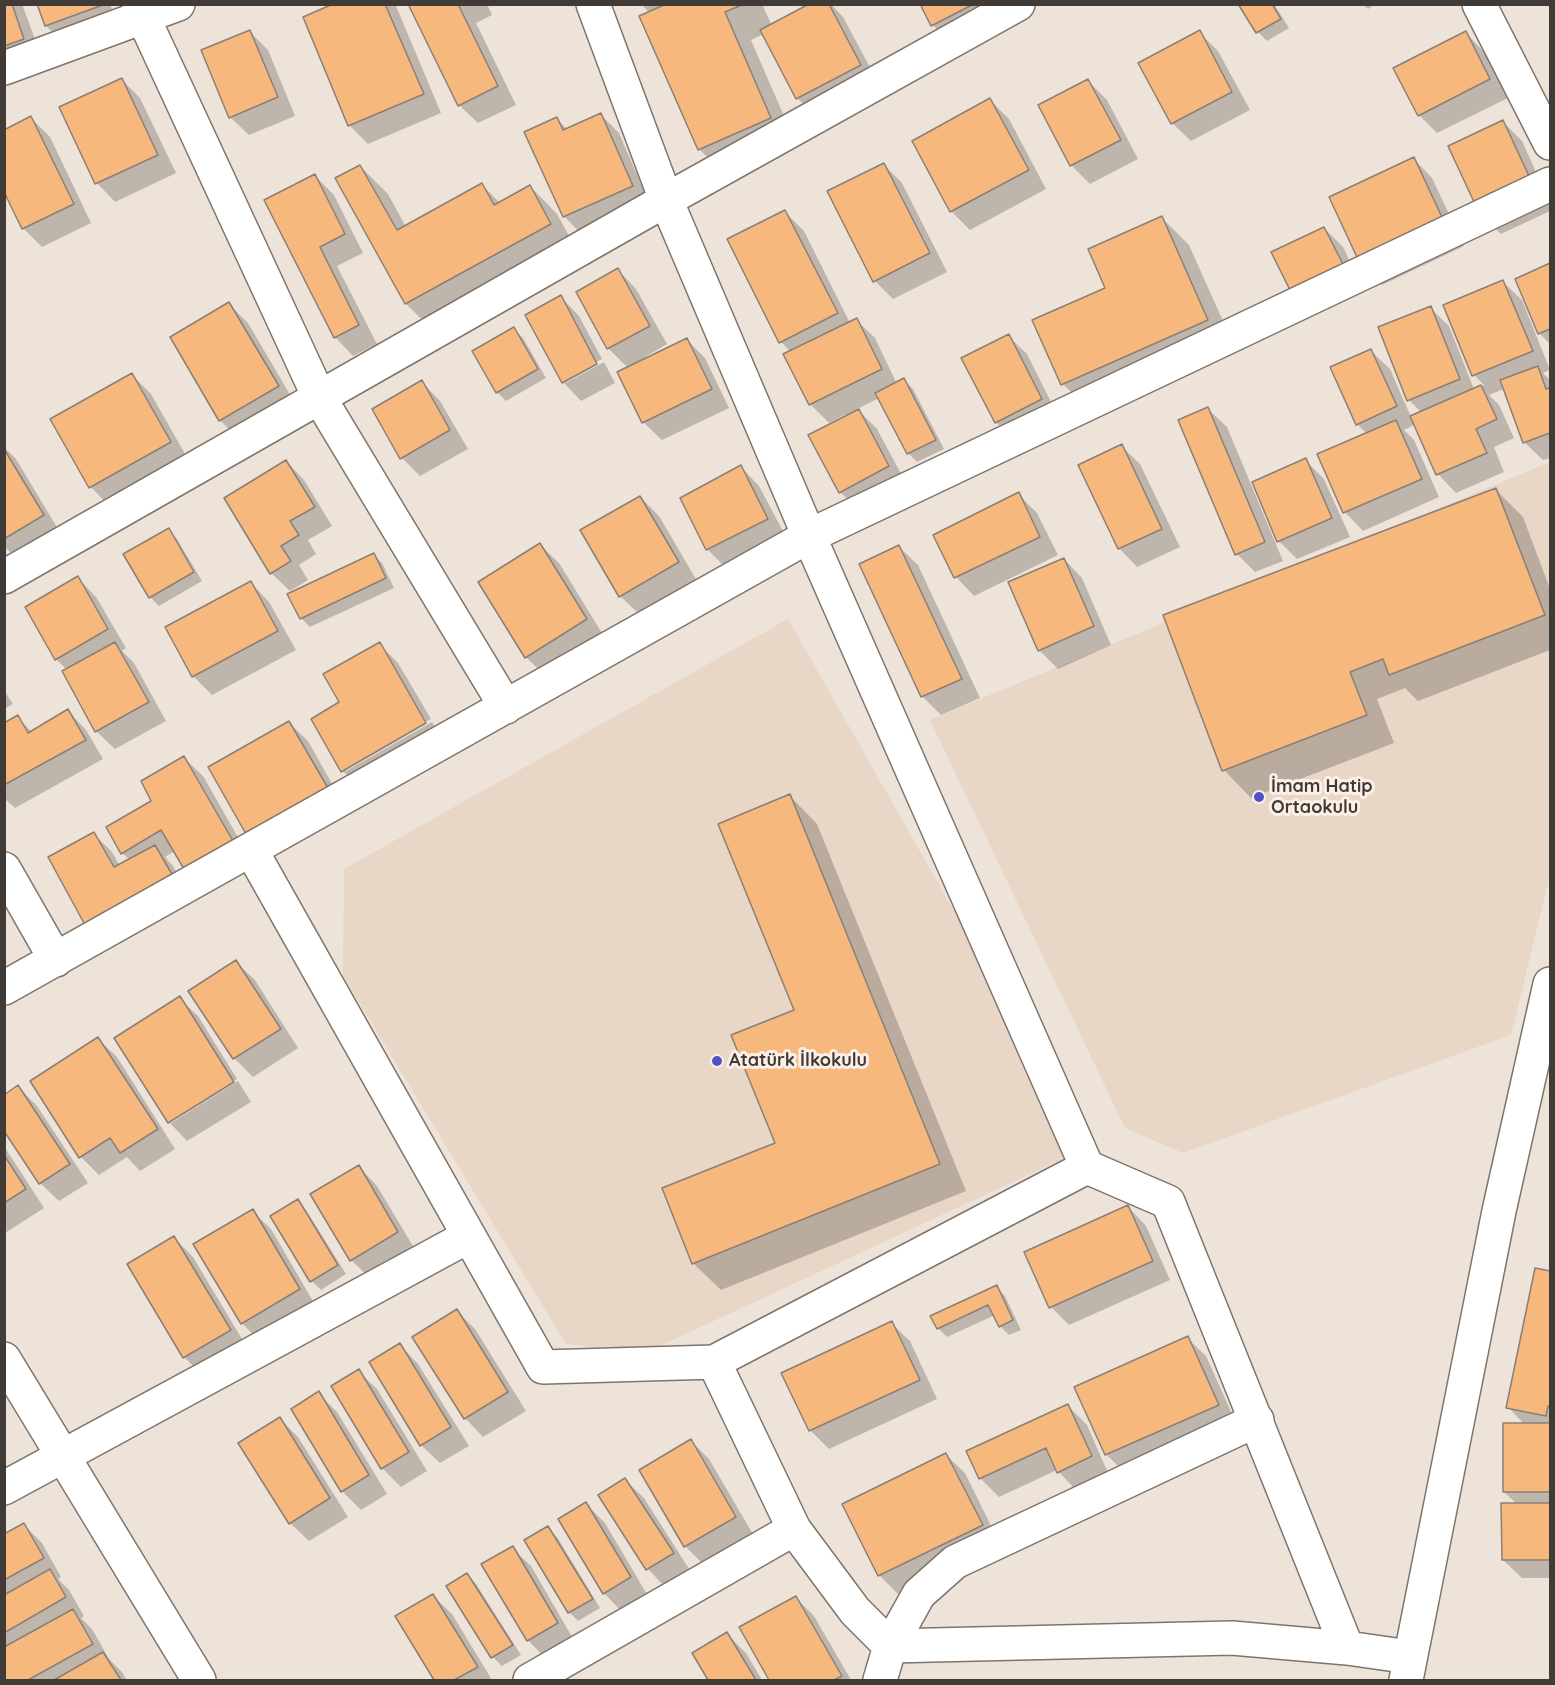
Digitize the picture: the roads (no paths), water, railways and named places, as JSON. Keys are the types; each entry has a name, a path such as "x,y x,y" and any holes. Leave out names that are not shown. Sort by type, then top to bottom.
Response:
{"street":[{"path":"4,68 141,11 178,4"},
{"path":"593,4 666,200 810,536 1087,1167 1168,1202 1347,1648"},
{"path":"4,577 666,200 1018,4"},
{"path":"1479,4 1551,143"},
{"path":"141,11 319,398 506,707"},
{"path":"4,988 810,536 1551,184"},
{"path":"251,850 543,1367 714,1362 1087,1167"},
{"path":"4,869 56,960"},
{"path":"714,1362 794,1529 855,1611 890,1646 1232,1638 1347,1648 1408,1669 1499,1211 1551,984"},
{"path":"4,1488 469,1236"},
{"path":"4,1359 199,1680"},
{"path":"880,1680 890,1646 919,1594 955,1562 1257,1420"},
{"path":"530,1680 794,1529"}],"place":[{"name":"İmam Hatip Ortaokulu","path":"1259,797"},
{"name":"Atatürk İlkokulu","path":"717,1061"}]}
